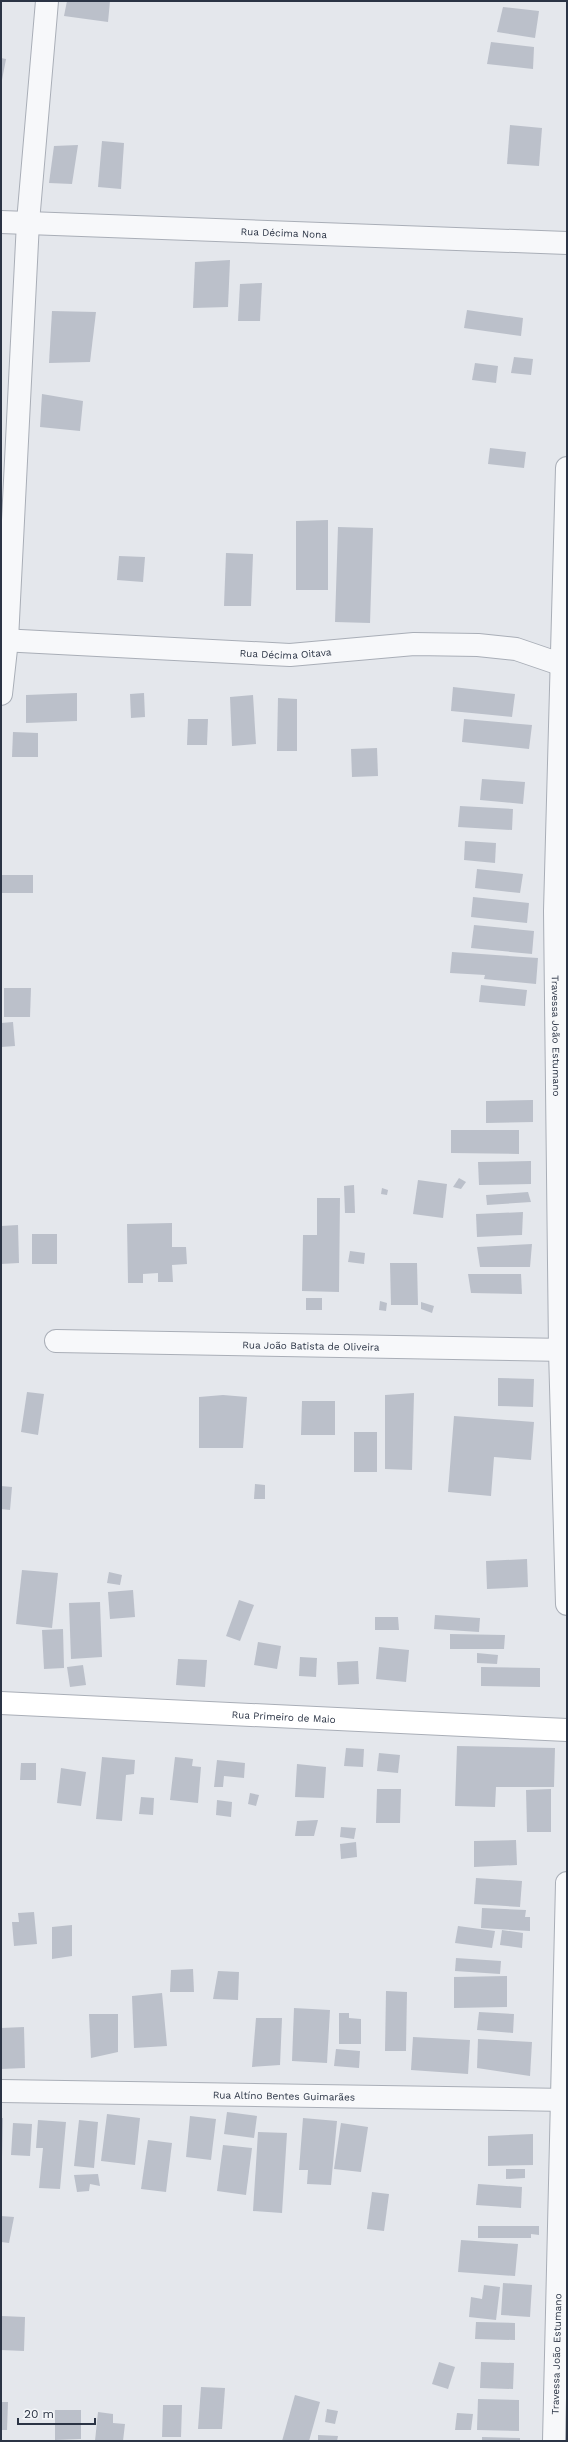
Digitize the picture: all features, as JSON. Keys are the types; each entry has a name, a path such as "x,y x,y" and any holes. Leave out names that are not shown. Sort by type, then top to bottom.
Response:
{"street":[{"path":"1,694 28,222 47,1"},
{"name":"Rua Décima Nona","path":"1,222 567,244"},
{"name":"Travessa João Estumano","path":"567,468 561,911 567,1604"},
{"name":"Rua Décima Oitava","path":"4,640 290,655 414,644 478,645 516,649 564,664"},
{"name":"Rua João Batista de Oliveira","path":"56,1342 564,1350"},
{"name":"Rua Primeiro de Maio","path":"1,1703 567,1730"},
{"name":"Travessa João Estumano","path":"554,2441 565,2100 567,1884"},
{"name":"Rua Altíno Bentes Guimarães","path":"1,2091 565,2100"}],"building":[{"path":"67,1 110,1 108,22 64,16"},
{"path":"503,7 539,11 535,38 497,32"},
{"path":"491,42 534,47 533,69 487,64"},
{"path":"1,58 6,59 2,80 1,80"},
{"path":"510,125 542,128 539,166 507,164"},
{"path":"102,141 124,143 121,189 98,187"},
{"path":"78,145 72,184 49,183 54,146"},
{"path":"230,260 228,307 193,308 195,262"},
{"path":"262,283 260,321 238,321 240,284"},
{"path":"467,310 523,318 521,336 464,328"},
{"path":"52,311 96,312 90,362 49,363"},
{"path":"514,357 533,359 531,375 511,373"},
{"path":"475,363 498,366 496,383 472,380"},
{"path":"42,394 83,401 80,431 40,427"},
{"path":"490,448 526,452 524,468 488,464"},
{"path":"328,520 328,590 296,590 296,521"},
{"path":"338,527 373,528 370,623 335,622"},
{"path":"226,553 253,554 251,606 224,606"},
{"path":"119,556 145,557 143,582 117,580"},
{"path":"453,687 515,694 512,717 451,711"},
{"path":"77,693 77,721 26,723 26,695"},
{"path":"144,693 145,717 131,718 130,694"},
{"path":"253,695 256,744 232,746 230,697"},
{"path":"278,698 297,699 297,751 277,751"},
{"path":"188,719 208,719 207,745 187,745"},
{"path":"464,719 532,725 529,749 462,742"},
{"path":"13,732 38,733 38,757 12,757"},
{"path":"377,748 378,776 352,777 351,749"},
{"path":"482,779 525,782 523,804 480,800"},
{"path":"460,806 513,809 512,830 458,827"},
{"path":"465,841 496,843 495,863 464,860"},
{"path":"477,869 523,874 520,893 475,888"},
{"path":"2,875 33,875 33,893 1,893"},
{"path":"473,897 529,903 527,923 471,917"},
{"path":"474,925 534,931 532,954 471,948"},
{"path":"452,952 538,958 536,984 484,979 485,975 450,973"},
{"path":"481,985 527,990 525,1006 479,1002"},
{"path":"4,988 31,988 30,1017 4,1017"},
{"path":"13,1022 15,1046 1,1047 1,1023"},
{"path":"533,1100 533,1122 486,1123 486,1101"},
{"path":"451,1130 519,1130 519,1154 451,1153"},
{"path":"531,1161 531,1184 479,1185 478,1162"},
{"path":"459,1178 466,1182 461,1189 453,1187"},
{"path":"418,1180 447,1184 443,1218 413,1214"},
{"path":"354,1185 355,1213 345,1213 344,1186"},
{"path":"382,1188 388,1190 387,1195 381,1194"},
{"path":"528,1192 531,1202 487,1205 486,1195"},
{"path":"317,1198 340,1198 339,1292 302,1291 303,1235 317,1235"},
{"path":"523,1212 522,1235 477,1237 476,1214"},
{"path":"172,1223 172,1247 186,1247 187,1264 172,1265 173,1282 158,1282 158,1273 143,1274 143,1283 128,1283 127,1224"},
{"path":"18,1225 19,1263 1,1264 1,1226"},
{"path":"32,1234 57,1234 57,1264 32,1264"},
{"path":"532,1244 530,1267 480,1267 477,1247"},
{"path":"350,1251 365,1253 364,1264 348,1262"},
{"path":"390,1263 417,1263 418,1305 391,1305"},
{"path":"468,1274 521,1274 522,1294 471,1293"},
{"path":"306,1298 322,1298 322,1310 306,1310"},
{"path":"380,1301 387,1303 386,1311 379,1310"},
{"path":"421,1302 434,1306 432,1313 421,1309"},
{"path":"498,1378 534,1379 533,1407 498,1406"},
{"path":"27,1392 44,1394 38,1435 21,1432"},
{"path":"414,1393 412,1470 385,1469 385,1395"},
{"path":"223,1395 247,1397 243,1448 199,1448 199,1397"},
{"path":"302,1401 335,1401 335,1435 301,1435"},
{"path":"454,1416 534,1422 531,1460 494,1457 491,1496 448,1492"},
{"path":"354,1432 377,1432 377,1472 354,1472"},
{"path":"255,1484 265,1485 265,1499 254,1499"},
{"path":"1,1486 12,1487 10,1510 1,1509"},
{"path":"527,1559 528,1587 487,1589 486,1561"},
{"path":"22,1570 58,1573 52,1628 16,1624"},
{"path":"109,1572 122,1575 120,1585 107,1583"},
{"path":"133,1590 135,1617 110,1619 108,1592"},
{"path":"239,1600 254,1605 240,1641 226,1636"},
{"path":"100,1602 102,1657 71,1659 69,1603"},
{"path":"435,1615 480,1618 479,1632 434,1629"},
{"path":"375,1617 398,1617 399,1630 375,1630"},
{"path":"63,1629 64,1668 44,1669 42,1630"},
{"path":"450,1634 505,1635 504,1649 450,1649"},
{"path":"258,1642 281,1646 277,1669 254,1665"},
{"path":"379,1647 409,1650 406,1682 376,1679"},
{"path":"477,1653 498,1655 497,1664 477,1663"},
{"path":"300,1657 317,1658 316,1677 299,1676"},
{"path":"178,1659 207,1660 205,1687 176,1685"},
{"path":"358,1661 359,1684 338,1685 337,1662"},
{"path":"83,1665 86,1685 70,1687 67,1667"},
{"path":"481,1667 540,1668 540,1687 481,1686"},
{"path":"457,1746 555,1748 554,1787 496,1787 495,1807 455,1806"},
{"path":"346,1748 364,1749 363,1767 344,1766"},
{"path":"379,1753 400,1755 398,1773 377,1771"},
{"path":"102,1757 135,1760 134,1774 126,1775 122,1821 96,1819"},
{"path":"175,1757 193,1759 192,1766 201,1767 198,1803 170,1800"},
{"path":"217,1760 245,1763 244,1778 224,1776 223,1787 214,1787"},
{"path":"21,1763 36,1763 36,1780 20,1780"},
{"path":"297,1764 326,1767 324,1798 295,1797"},
{"path":"61,1768 86,1772 81,1806 57,1803"},
{"path":"377,1789 401,1789 400,1823 376,1823"},
{"path":"551,1789 551,1832 527,1832 526,1790"},
{"path":"250,1793 259,1795 256,1806 248,1804"},
{"path":"141,1797 154,1798 153,1815 139,1814"},
{"path":"217,1800 232,1802 231,1817 216,1815"},
{"path":"318,1820 314,1836 295,1836 297,1821"},
{"path":"341,1827 356,1828 354,1839 340,1837"},
{"path":"516,1840 517,1865 474,1867 474,1841"},
{"path":"356,1842 357,1857 341,1859 340,1844"},
{"path":"476,1878 522,1881 520,1907 474,1904"},
{"path":"482,1908 526,1910 525,1917 530,1917 530,1931 481,1928"},
{"path":"34,1912 37,1944 14,1946 12,1922 19,1922 18,1913"},
{"path":"72,1925 72,1956 52,1959 52,1927"},
{"path":"458,1926 495,1931 492,1948 455,1943"},
{"path":"502,1930 523,1933 522,1948 500,1945"},
{"path":"456,1958 501,1961 500,1974 455,1971"},
{"path":"193,1969 194,1992 170,1992 171,1970"},
{"path":"218,1971 239,1972 238,2000 213,1999"},
{"path":"507,1976 507,2007 454,2008 454,1977"},
{"path":"386,1991 407,1992 406,2051 385,2051"},
{"path":"162,1993 167,2046 134,2048 132,1996"},
{"path":"294,2008 330,2010 327,2063 292,2061"},
{"path":"479,2012 514,2014 513,2033 477,2030"},
{"path":"339,2013 349,2013 349,2018 361,2019 361,2044 339,2044"},
{"path":"89,2014 118,2014 118,2052 91,2058"},
{"path":"256,2018 282,2018 280,2065 252,2067"},
{"path":"24,2027 25,2068 1,2069 1,2028"},
{"path":"413,2037 470,2040 468,2074 411,2070"},
{"path":"478,2039 532,2042 530,2076 477,2068"},
{"path":"336,2049 360,2051 359,2068 334,2066"},
{"path":"227,2112 257,2116 254,2138 224,2134"},
{"path":"107,2114 140,2118 135,2165 101,2161"},
{"path":"190,2116 216,2119 211,2160 186,2157"},
{"path":"1,2118 3,2118 2,2157 1,2157"},
{"path":"303,2118 337,2121 331,2185 307,2184 308,2170 299,2170"},
{"path":"38,2120 66,2122 60,2189 39,2188 43,2148 36,2148"},
{"path":"79,2120 98,2122 94,2168 74,2166"},
{"path":"13,2123 32,2124 30,2156 11,2155"},
{"path":"341,2123 368,2127 361,2172 334,2169"},
{"path":"258,2132 287,2133 282,2213 253,2211"},
{"path":"533,2134 533,2165 488,2166 488,2136"},
{"path":"148,2140 172,2143 166,2192 141,2189"},
{"path":"223,2145 252,2148 246,2195 217,2191"},
{"path":"506,2169 525,2169 525,2178 506,2179"},
{"path":"98,2174 100,2186 90,2184 89,2191 77,2192 74,2175"},
{"path":"478,2184 522,2187 521,2208 476,2205"},
{"path":"372,2192 389,2194 384,2231 367,2229"},
{"path":"1,2216 14,2217 9,2243 1,2242"},
{"path":"478,2226 539,2226 539,2235 531,2234 531,2238 478,2238"},
{"path":"461,2240 518,2244 515,2276 458,2272"},
{"path":"503,2283 532,2285 530,2317 501,2315"},
{"path":"484,2285 500,2287 496,2320 469,2317 471,2297 482,2299"},
{"path":"2,2316 25,2317 24,2351 1,2350"},
{"path":"476,2322 515,2323 515,2340 475,2339"},
{"path":"439,2362 455,2367 448,2389 432,2384"},
{"path":"481,2362 514,2363 513,2389 480,2388"},
{"path":"201,2387 225,2388 222,2429 198,2429"},
{"path":"295,2395 320,2402 309,2441 282,2441"},
{"path":"478,2399 519,2400 519,2431 477,2430"},
{"path":"1,2402 8,2402 7,2430 1,2430"},
{"path":"163,2405 182,2405 181,2437 162,2437"},
{"path":"327,2409 338,2411 335,2424 325,2422"},
{"path":"55,2410 81,2410 81,2439 55,2440"},
{"path":"98,2412 113,2414 113,2423 125,2424 123,2441 95,2441"},
{"path":"457,2413 473,2414 471,2430 455,2430"},
{"path":"318,2435 338,2436 337,2441 318,2441"},
{"path":"482,2437 520,2438 520,2441 482,2441"}]}
